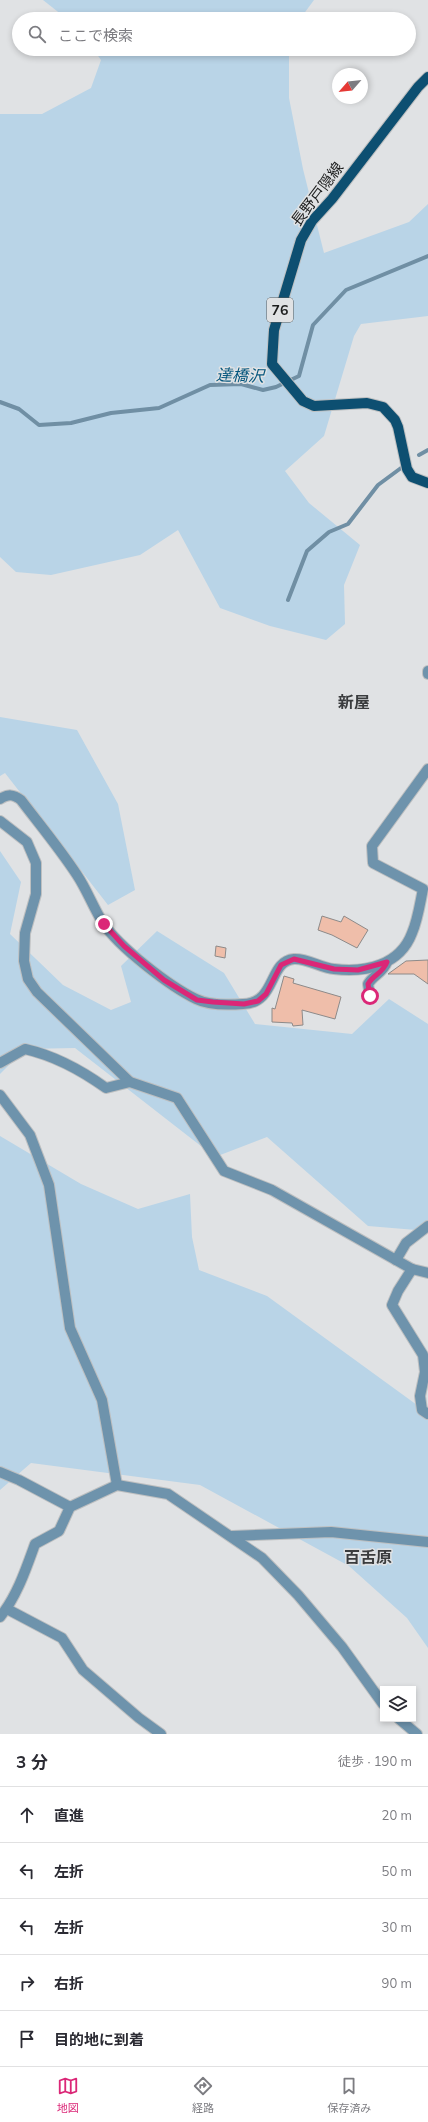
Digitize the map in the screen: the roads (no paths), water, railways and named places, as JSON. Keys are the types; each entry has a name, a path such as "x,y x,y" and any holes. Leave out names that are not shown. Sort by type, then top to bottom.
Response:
{"main road":[{"name":"長野戸隠線","path":"428,77 418,87 332,199 312,221 301,240 274,330 272,364 303,401 314,406 367,404 383,407 395,420 398,427 407,469 412,477 428,483"}],"street":[{"path":"0,799 9,795 15,796 21,800 78,876 104,924 124,946 164,980 197,1000 244,1004 258,1001 266,994 281,965 294,959 334,969 358,970 387,962 399,956 412,933 426,890 373,863 372,846 428,769"},
{"path":"0,821 27,842 36,863 36,894 25,933 24,961 28,979 37,992 130,1082 177,1098 224,1171 272,1190 412,1269 428,1273"},
{"path":"370,996 368,984 370,979 384,971 387,962"},
{"path":"0,1063 25,1049 50,1055 86,1074 106,1088 130,1082"},
{"path":"0,1095 30,1136 49,1185 70,1328 102,1400 117,1485"},
{"path":"396,1260 406,1243 428,1226"},
{"path":"412,1269 398,1291 392,1305 423,1355 425,1372 420,1396 422,1410 428,1414"},
{"path":"0,1472 19,1480 70,1507"},
{"path":"0,1617 6,1609 23,1575 35,1544 59,1531 70,1507 117,1485 168,1494 232,1536 262,1558 298,1595 342,1647 380,1700"},
{"path":"232,1536 331,1532 428,1542"},
{"path":"6,1609 62,1638 83,1670 139,1718 161,1734"},
{"path":"403,1722 417,1734"}],"waterway":[{"name":"達橋沢","path":"0,402 19,409 39,425 71,423 111,413 159,408 210,385 241,384 263,390 276,387 299,376 313,325 346,290 428,256"},
{"path":"419,455 428,450"},
{"path":"288,600 307,551 329,532 348,524 378,485 401,468"}],"district":[{"name":"新屋","path":"354,702"},
{"name":"百舌原","path":"368,1557"}]}
